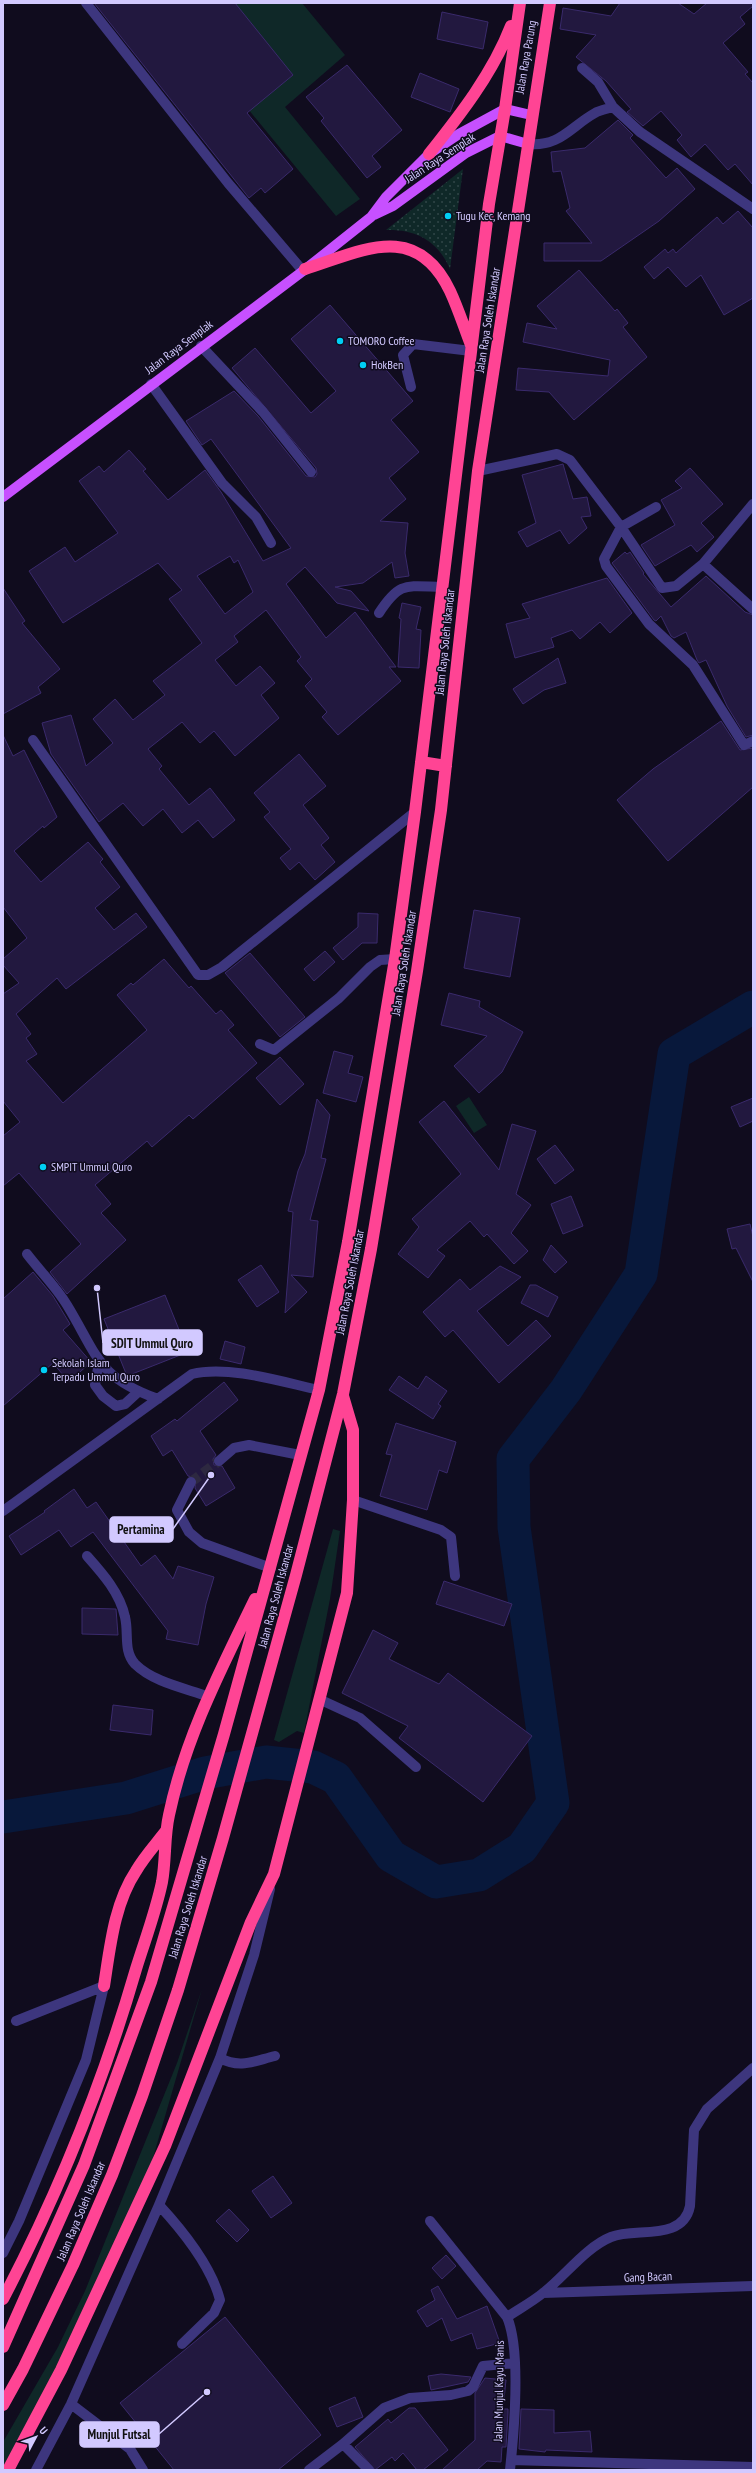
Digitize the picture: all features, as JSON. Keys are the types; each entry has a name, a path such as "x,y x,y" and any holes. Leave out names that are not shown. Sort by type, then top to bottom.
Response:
{"highway":[{"name":"Jalan Raya Parung","path":"531,115 550,3"},
{"path":"429,154 461,114 484,77 505,42 519,5"},
{"name":"Jalan Raya Parung","path":"505,109 519,5"},
{"name":"Jalan Raya Soleh Iskandar","path":"3,2346 84,2165 151,1982 196,1833 271,1568 300,1455 320,1390 348,1242 395,959 415,812 471,349 505,109"},
{"name":"Jalan Raya Soleh Iskandar","path":"3,2405 23,2369 73,2265 112,2175 142,2096 175,1998 250,1743 342,1394 372,1241 417,971 446,766 478,471 515,238 531,115"},
{"path":"304,270 362,251 389,246 412,248 425,257 436,269 446,285 471,349"},
{"path":"421,762 446,766"},
{"path":"8,2470 61,2370 164,2146 251,1922 274,1870 312,1732 347,1592 353,1500 353,1430 342,1394"},
{"path":"3,2299 31,2246 73,2151 115,2043 162,1881 169,1813 196,1726 207,1696 271,1568"},
{"path":"104,1986 112,1934 122,1902 135,1871 166,1831"}],"main road":[{"name":"Jalan Raya Semplak","path":"371,217 386,197 429,154 505,109"},
{"path":"505,109 531,115"},
{"name":"Jalan Raya Semplak","path":"3,497 201,346 304,270 371,217 393,206 466,153 500,136"},
{"path":"500,136 528,144"}],"street":[{"path":"86,3 228,183 304,270"},
{"path":"582,68 598,82 613,107 640,132 753,209"},
{"path":"528,144 543,146 572,131 595,113 613,107"},
{"path":"411,387 403,355 413,344 471,349"},
{"path":"201,346 263,412 311,472"},
{"path":"151,384 222,483 256,518 271,543"},
{"path":"478,471 557,454 570,460 621,527 662,588 676,586 703,564 753,504"},
{"path":"656,507 621,527 604,559 606,566 649,624 693,666 744,745 753,741"},
{"path":"703,564 753,609"},
{"path":"379,613 391,595 400,589 409,586 442,588"},
{"path":"33,740 198,975 203,976 222,967 415,812"},
{"path":"260,1044 274,1050 339,998 370,967 380,960 395,959"},
{"path":"27,1254 67,1304 99,1363 111,1375 138,1392 158,1399"},
{"path":"99,1363 95,1385 103,1396 116,1406 125,1404 138,1392"},
{"path":"3,1510 192,1374 205,1370 276,1380 320,1390"},
{"path":"219,1461 234,1448 249,1445 300,1455"},
{"path":"191,1482 177,1510 189,1532 202,1543 271,1568"},
{"path":"353,1500 441,1530 451,1537 454,1576"},
{"path":"88,1556 106,1576 119,1600 125,1618 128,1654 136,1664 167,1682 207,1696"},
{"path":"320,1700 360,1718 416,1767"},
{"path":"36,2470 71,2404 159,2205 220,2058 254,1955 274,1870"},
{"path":"16,2021 104,1986"},
{"path":"3,2253 19,2221 86,2060 104,1986"},
{"path":"220,2058 232,2065 239,2065 275,2056"},
{"path":"507,2317 543,2294 602,2241 622,2234 666,2230 683,2220 688,2213 690,2206 694,2130 707,2109 753,2068"},
{"path":"159,2205 173,2220 209,2271 220,2300 214,2313 182,2344"},
{"name":"Jalan Munjul Kayu Manis","path":"430,2221 507,2317 514,2340 515,2363 511,2465"},
{"name":"Gang Bacan","path":"543,2294 753,2286"},
{"path":"309,2470 343,2444 384,2408 410,2398 451,2395 468,2391 473,2387 483,2366 515,2363"},
{"path":"71,2404 130,2449 143,2470"},
{"path":"343,2444 369,2470"},
{"path":"511,2465 753,2467"}],"green space":[{"path":"161,3 302,3 345,55 285,107 360,199 336,216"},
{"path":"463,169 450,269 439,251 425,239 407,232 386,230"},
{"path":"469,1097 487,1125 474,1133 456,1106"},
{"path":"333,1529 340,1531 330,1599 304,1733 297,1731 279,1742 274,1740"},
{"path":"202,1989 150,2168 87,2308 3,2470 3,2442 58,2347 85,2291 177,2063"}],"building":[{"path":"94,3 235,3 293,75 247,113 293,169 265,193 261,188 249,198"},
{"path":"620,3 678,3 694,14 707,3 753,3 753,6 740,17 745,24 723,43 748,72 745,74 753,83 753,185 735,164 728,170 705,144 691,157 677,140 682,135 661,111 643,126 627,112 631,109 606,81 576,57 596,35 560,29 563,8 611,16"},
{"path":"442,12 488,22 483,49 437,39"},
{"path":"347,65 402,130 372,156 381,167 367,178 321,121 324,118 306,97"},
{"path":"420,73 459,89 450,112 411,97"},
{"path":"618,120 633,135 630,138 666,178 677,168 695,189 659,221 601,261 544,261 544,243 592,243 566,211 570,208 561,171 553,172 551,152 585,148"},
{"path":"738,211 753,228 753,298 724,315 701,275 686,287 668,267 654,279 644,267 665,249 668,253 673,249 676,253 717,217 723,224"},
{"path":"579,270 615,311 617,309 628,323 623,327 647,357 574,420 549,392 516,390 518,368 608,376 610,360 523,342 527,323 557,329 537,306"},
{"path":"330,305 413,401 391,420 419,452 389,478 406,499 380,521 408,523 405,553 409,576 395,578 392,562 363,583 335,587 351,591 369,611 337,603 305,567 286,584 326,638 355,612 396,667 389,667 401,681 338,735 322,717 327,712 305,686 312,679 297,661 301,657 266,610 234,636 238,642 215,660 236,686 260,666 275,683 261,695 279,718 235,756 214,731 200,743 182,722 148,749 162,766 159,769 189,805 210,788 235,820 213,838 198,820 182,833 163,809 143,826 123,803 99,822 51,754 42,723 71,715 86,766 113,743 93,719 115,699 133,720 165,695 153,681 202,643 169,599 182,590 158,563 63,623 29,571 65,547 75,562 118,533 79,481 99,466 104,472 129,450 146,469 143,471 168,500 205,470 221,492 263,561 291,548 211,439 202,445 186,421 234,391 258,416 306,476 315,477 317,474 316,468 232,368 255,348 311,413 336,391 291,339","holes":["230,556 234,563 238,560 253,592 225,614 197,576"]},
{"path":"563,464 573,499 587,497 591,516 581,517 587,528 569,544 560,530 527,547 518,532 536,523 522,475"},
{"path":"690,468 723,504 701,523 714,537 697,552 691,545 655,566 641,545 675,525 661,500 682,488 675,481"},
{"path":"625,552 627,554 630,552 644,573 643,574 671,607 706,576 745,612 753,615 753,735 746,737 727,706 706,660 699,663 697,660 686,632 674,638 671,636 661,616 656,621 654,620 612,563"},
{"path":"607,578 632,613 610,633 600,622 580,639 572,630 551,638 554,647 515,658 506,624 530,618 522,604"},
{"path":"3,588 25,621 22,623 60,669 38,687 41,693 3,714"},
{"path":"402,603 421,607 416,629 421,630 419,668 398,667 401,619 399,618"},
{"path":"558,658 566,683 544,690 523,704 513,689"},
{"path":"721,721 740,750 753,748 753,787 668,861 617,800 653,769"},
{"path":"3,735 13,756 24,750 57,817 44,828 43,826 14,851 41,882 88,842 103,859 100,862 120,887 95,908 114,930 136,913 147,927 66,989 57,978 16,1014 31,1034 26,1038 37,1054 26,1061 63,1103 147,1030 117,995 131,983 133,985 164,959 189,988 191,986 216,1014 221,1010 234,1025 228,1030 257,1063 193,1119 189,1115 152,1147 147,1141 95,1185 111,1204 101,1213 126,1240 67,1294 50,1272 81,1244 19,1173 3,1186 3,1136 20,1122 3,1101 3,994 19,983 3,965 3,959 27,938 3,907"},
{"path":"299,754 326,786 303,805 329,838 321,845 335,862 315,880 299,862 290,870 280,858 291,849 264,817 270,812 254,793"},
{"path":"474,910 520,918 510,977 464,968"},
{"path":"358,913 378,914 377,943 362,943 343,960 333,948 358,927"},
{"path":"325,951 335,962 314,981 304,969"},
{"path":"250,953 305,1017 280,1037 225,973"},
{"path":"449,993 480,1001 479,1007 523,1032 502,1072 479,1093 454,1066 487,1036 441,1025"},
{"path":"334,1051 353,1056 348,1073 363,1077 356,1102 323,1093"},
{"path":"280,1057 304,1084 280,1105 256,1078"},
{"path":"753,1098 753,1121 740,1127 731,1107"},
{"path":"317,1099 330,1115 321,1158 326,1159 310,1220 318,1221 313,1277 291,1275 307,1292 285,1313 293,1212 288,1211 298,1171 305,1154"},
{"path":"444,1101 499,1170 512,1124 536,1131 516,1194 531,1205 511,1233 528,1251 514,1264 487,1234 484,1237 470,1221 437,1250 445,1256 428,1278 398,1254 419,1227 412,1219 461,1174 419,1122"},
{"path":"555,1145 574,1170 555,1184 537,1159"},
{"path":"571,1196 583,1226 563,1234 551,1204"},
{"path":"750,1224 753,1237 753,1282 736,1248 732,1249 727,1229"},
{"path":"551,1245 567,1262 555,1273 543,1260"},
{"path":"261,1265 279,1292 257,1307 238,1280"},
{"path":"500,1266 521,1277 477,1311 508,1346 536,1320 551,1336 499,1383 453,1330 445,1337 423,1312 460,1279 470,1290"},
{"path":"33,1272 53,1296 70,1324 63,1330 91,1362 69,1382 53,1363 3,1406 3,1299"},
{"path":"530,1285 536,1285 558,1297 548,1317 521,1303"},
{"path":"165,1295 188,1352 127,1376 104,1319"},
{"path":"225,1341 245,1347 241,1364 220,1359"},
{"path":"399,1376 418,1389 426,1376 447,1391 438,1404 441,1406 433,1419 389,1390"},
{"path":"224,1382 238,1400 200,1431 216,1455 213,1459 214,1465 222,1466 235,1488 206,1506 195,1488 196,1478 188,1476 172,1450 163,1456 151,1436 175,1419 177,1421"},
{"path":"396,1423 456,1442 447,1473 439,1470 427,1510 380,1496 392,1455 386,1454"},
{"path":"74,1489 87,1508 96,1502 141,1566 155,1555 173,1579 178,1566 214,1577 206,1604 198,1645 166,1639 168,1631 93,1532 71,1547 59,1530 21,1555 9,1536 45,1512 44,1511"},
{"path":"444,1581 512,1604 504,1626 436,1604"},
{"path":"82,1608 116,1609 118,1635 82,1634"},
{"path":"373,1630 398,1643 389,1659 439,1684 448,1673 532,1736 483,1802 399,1738 408,1726 342,1693"},
{"path":"113,1705 153,1710 151,1735 110,1730"},
{"path":"273,2176 292,2203 271,2218 252,2191"},
{"path":"229,2209 249,2230 237,2242 216,2221"},
{"path":"446,2255 456,2266 442,2279 432,2268"},
{"path":"438,2286 457,2319 487,2306 500,2343 477,2349 472,2333 451,2341 442,2318 427,2327 417,2311 435,2300 431,2290"},
{"path":"225,2317 321,2435 278,2470 174,2470 120,2403"},
{"path":"441,2374 471,2377 468,2382 431,2390 428,2376"},
{"path":"485,2378 506,2380 503,2409 508,2409 506,2447 502,2447 501,2462 487,2461 477,2470 442,2470 475,2440 475,2393"},
{"path":"355,2397 363,2417 337,2427 329,2408"},
{"path":"409,2408 415,2408 448,2450 423,2470 417,2470 403,2453 395,2461 392,2457 375,2470 355,2447 388,2419 391,2423"},
{"path":"521,2409 554,2410 554,2433 590,2431 592,2452 546,2450 545,2452 519,2449"}],"waterway":[{"path":"3,1817 126,1798 205,1773 266,1762 313,1767 336,1778 391,1856 436,1882 479,1875 522,1848 553,1803 514,1527 513,1459 566,1390 641,1274 674,1054 753,1007"}],"tunnel":[{"path":"191,1482 219,1461"}],"place":[{"name":"Tugu Kec, Kemang","path":"448,216"},
{"name":"TOMORO Coffee","path":"340,341"},
{"name":"HokBen","path":"363,365"},
{"name":"SMPIT Ummul Quro","path":"43,1167"},
{"name":"SDIT Ummul Quro","path":"97,1288"},
{"name":"Sekolah Islam Terpadu Ummul Quro","path":"44,1370"},
{"name":"Pertamina","path":"211,1475"},
{"name":"Munjul Futsal","path":"207,2392"}]}
